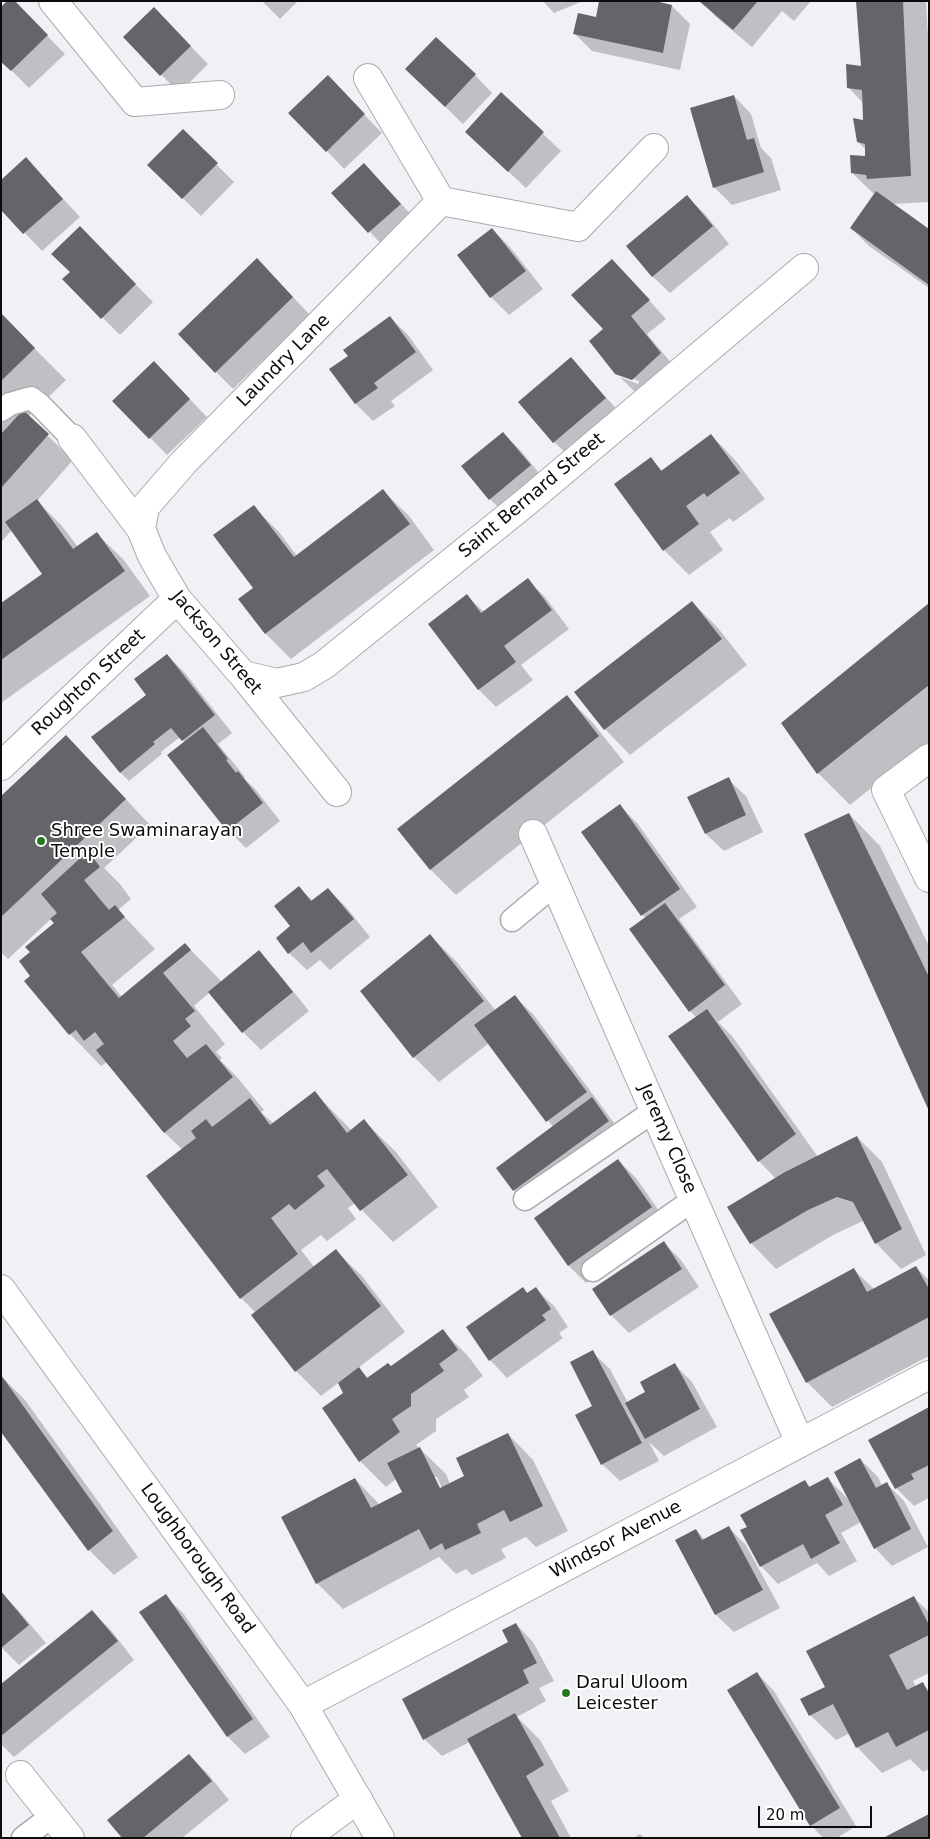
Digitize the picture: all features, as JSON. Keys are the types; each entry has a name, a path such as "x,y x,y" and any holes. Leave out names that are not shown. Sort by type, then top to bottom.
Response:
{"street":[{"path":"53,1 136,102 220,95"},
{"path":"368,78 441,201 578,227 654,148"},
{"name":"Laundry Lane","path":"141,529 145,507 184,462 441,201"},
{"name":"Saint Bernard Street","path":"243,674 277,683 304,677 324,666 525,503 804,268"},
{"name":"Jackson Street","path":"72,438 141,529 152,556 177,600 243,674 337,792"},
{"name":"Roughton Street","path":"1,766 177,600"},
{"path":"929,758 886,790 929,878"},
{"name":"Jeremy Close","path":"533,834 800,1443"},
{"name":"Loughborough Road","path":"1,1289 303,1705 380,1838"},
{"name":"Windsor Avenue","path":"303,1705 929,1376"},
{"path":"20,1775 70,1838"},
{"path":"305,1838 358,1799"}],"lane":[{"path":"1,410 10,404 31,398 72,438"},
{"path":"512,920 555,884"},
{"path":"525,1199 654,1110"},
{"path":"592,1270 693,1200"},
{"path":"23,1838 52,1816"}],"building":[{"path":"7,1 15,1 48,35 11,71 1,62 1,7"},
{"path":"599,1 655,1 672,5 663,53 573,34 578,13 596,17"},
{"path":"699,1 758,1 733,30"},
{"path":"856,1 903,1 911,176 867,179 866,175 851,173 850,155 865,156 865,144 857,142 853,118 863,120 862,90 847,88 846,64 861,66"},
{"path":"154,7 191,46 160,76 123,37"},
{"path":"436,37 476,74 445,107 405,69"},
{"path":"328,75 365,114 326,152 288,113"},
{"path":"501,92 544,132 508,172 465,132"},
{"path":"734,95 747,140 754,138 764,172 713,188 690,108"},
{"path":"183,129 218,163 182,199 147,165"},
{"path":"26,157 63,199 23,234 1,210 1,180"},
{"path":"364,163 401,204 368,233 331,193"},
{"path":"876,191 929,229 929,285 850,228"},
{"path":"687,195 713,226 652,277 626,246"},
{"path":"80,226 136,284 101,319 62,279 70,272 51,254"},
{"path":"492,228 526,271 490,298 457,255"},
{"path":"257,258 293,297 215,373 178,334"},
{"path":"612,259 650,300 631,316 661,353 632,380 615,374 589,341 603,329 571,295"},
{"path":"1,313 35,348 1,381"},
{"path":"390,316 416,352 374,383 378,388 355,404 329,369 348,356 343,350"},
{"path":"571,357 606,398 553,443 518,402"},
{"path":"154,361 190,399 149,439 112,401"},
{"path":"23,410 49,434 1,488 1,434"},
{"path":"503,432 531,465 489,500 461,466"},
{"path":"711,434 740,473 707,497 704,493 686,506 699,524 663,551 614,484 651,457 661,471"},
{"path":"383,489 410,524 265,634 238,599 253,588 213,535 254,505 294,557"},
{"path":"37,499 73,549 97,532 125,571 1,660 1,603 42,574 5,522"},
{"path":"528,578 552,610 504,646 516,662 478,690 428,624 467,594 481,613"},
{"path":"692,601 722,639 604,730 574,692"},
{"path":"929,603 929,685 817,774 781,723"},
{"path":"167,654 215,715 182,741 171,728 120,773 91,737 146,695 134,679"},
{"path":"567,695 599,736 430,870 397,829"},
{"path":"203,727 228,759 226,760 236,773 238,771 263,803 227,831 167,755"},
{"name":"Shree Swaminarayan Temple","path":"66,735 126,799 1,917 1,796"},
{"path":"729,777 746,815 705,834 687,797"},
{"path":"620,804 680,889 641,916 581,832"},
{"path":"849,813 929,977 929,1111 804,834"},
{"path":"88,851 100,867 84,880 109,910 115,905 125,917 81,952 119,998 185,943 191,950 163,973 195,1011 185,1019 191,1026 173,1041 187,1058 206,1044 233,1077 164,1133 96,1050 104,1044 95,1032 84,1041 76,1030 69,1035 24,981 30,976 19,961 30,952 25,947 54,923 50,919 57,913 41,894"},
{"path":"299,886 311,901 328,888 354,919 311,953 303,942 288,954 276,938 290,926 274,906"},
{"path":"665,903 725,985 689,1012 629,929"},
{"path":"430,934 484,1001 413,1058 360,991"},
{"path":"259,950 293,992 242,1033 208,992"},
{"path":"515,995 587,1092 546,1122 474,1025"},
{"path":"707,1009 796,1134 758,1162 668,1036"},
{"path":"315,1091 347,1133 364,1119 408,1175 360,1211 327,1169 317,1176 325,1186 295,1210 289,1204 271,1218 298,1254 240,1299 146,1176 196,1138 191,1131 206,1119 212,1127 250,1098 270,1125"},
{"path":"592,1097 609,1121 513,1191 496,1168"},
{"path":"857,1136 902,1229 875,1244 853,1202 837,1197 808,1210 750,1244 727,1207 785,1172"},
{"path":"618,1159 652,1207 568,1266 534,1218"},
{"path":"664,1241 682,1269 610,1316 592,1289"},
{"path":"336,1249 381,1306 295,1372 251,1315"},
{"path":"916,1266 929,1289 929,1317 806,1383 769,1314 854,1268 867,1292"},
{"path":"523,1287 527,1293 536,1287 551,1309 542,1315 546,1320 489,1361 466,1327"},
{"path":"443,1329 458,1350 439,1364 444,1371 411,1394 411,1406 392,1419 400,1432 359,1462 322,1408 343,1393 338,1383 359,1367 367,1378 388,1363 391,1366"},
{"path":"593,1350 642,1443 601,1465 575,1415 592,1406 570,1362"},
{"path":"675,1363 700,1409 645,1439 625,1403 645,1392 640,1382"},
{"path":"1,1375 113,1531 88,1551 1,1432"},
{"path":"929,1407 929,1465 911,1474 914,1479 895,1489 868,1440"},
{"path":"508,1433 543,1506 510,1522 504,1510 477,1524 481,1533 445,1550 442,1543 430,1550 419,1529 316,1584 281,1517 355,1478 371,1508 402,1492 387,1463 420,1447 440,1488 464,1476 456,1458"},
{"path":"860,1458 876,1488 887,1482 911,1529 874,1549 834,1472"},
{"path":"828,1477 843,1505 825,1515 840,1543 811,1559 803,1544 760,1567 740,1530 747,1527 740,1515 805,1480 809,1487"},
{"path":"729,1526 763,1590 715,1615 675,1540 696,1529 702,1540"},
{"path":"1,1591 29,1625 1,1648"},
{"path":"166,1594 253,1719 227,1737 139,1612"},
{"path":"914,1596 929,1625 929,1635 889,1655 907,1690 923,1682 929,1694 929,1730 896,1747 888,1732 856,1748 833,1704 809,1716 800,1699 825,1687 806,1651"},
{"path":"92,1610 118,1641 1,1736 1,1684"},
{"path":"516,1623 537,1663 523,1670 529,1683 423,1740 402,1699 508,1642 502,1630"},
{"path":"757,1672 840,1808 810,1826 727,1690"},
{"path":"515,1713 544,1765 526,1776 560,1838 522,1838 467,1739"},
{"path":"189,1754 212,1781 143,1838 122,1838 107,1820"},
{"path":"929,1814 929,1838 883,1838"}],"place":[{"name":"Shree Swaminarayan Temple","path":"41,841"},
{"name":"Darul Uloom Leicester","path":"566,1693"}]}
